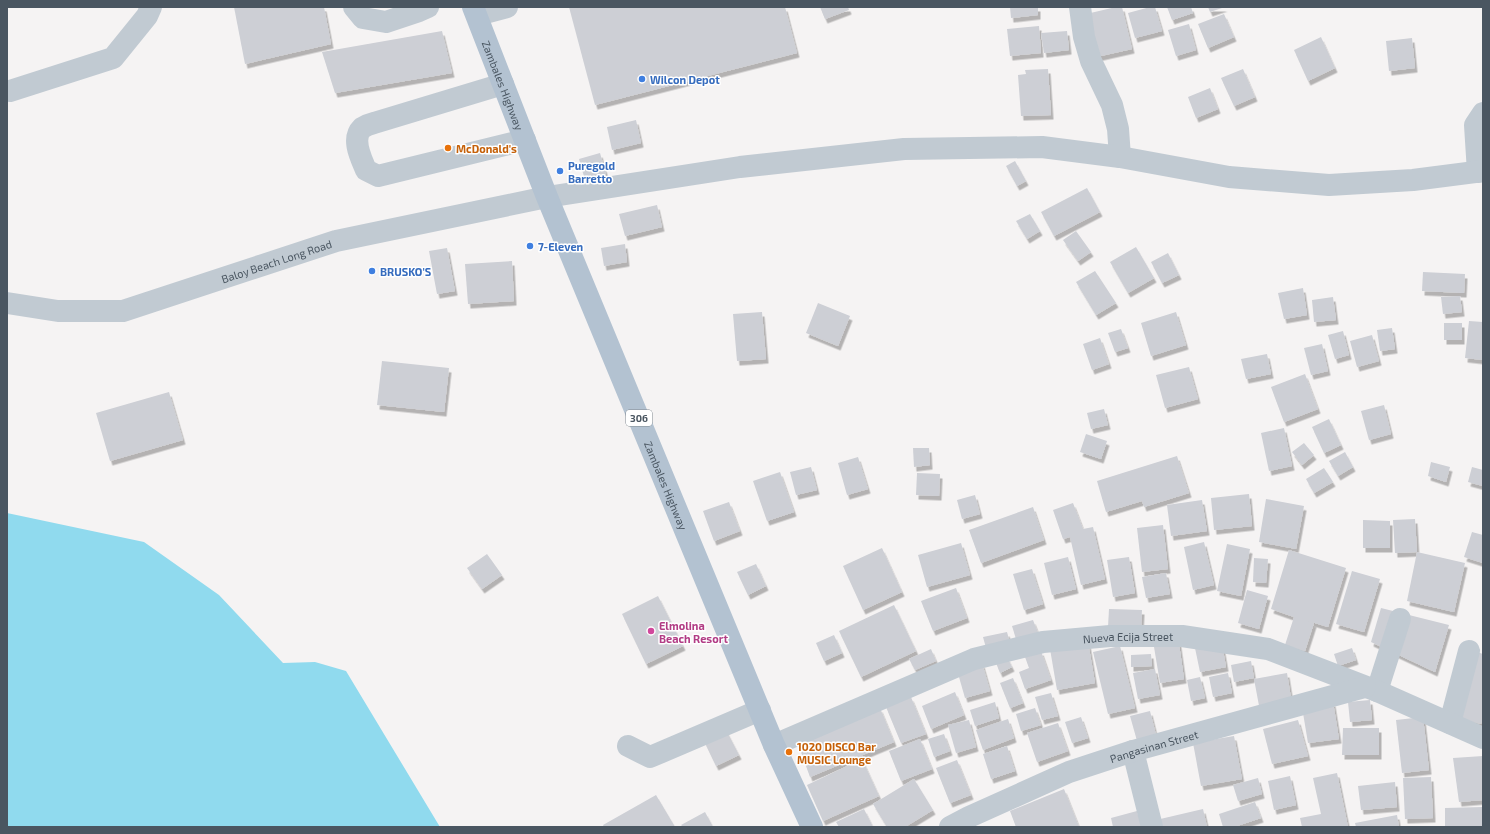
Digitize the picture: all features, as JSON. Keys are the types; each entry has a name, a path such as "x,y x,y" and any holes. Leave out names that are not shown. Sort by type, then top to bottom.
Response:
{"main road":[{"name":"Zambales Highway","path":"475,11 547,197 774,745 812,827"}],"street":[{"path":"10,91 113,58 147,16 151,7"},
{"path":"354,7 363,18 386,22 428,7"},
{"path":"475,11 507,7"},
{"path":"1080,7 1084,36 1091,61 1112,105 1118,129 1120,157"},
{"path":"503,84 374,123 363,128 357,135 357,145 361,159 366,170 378,176 525,140"},
{"path":"1480,171 1475,125 1483,113"},
{"name":"Baloy Beach Long Road","path":"7,303 58,311 123,311 336,241 547,197 740,167 904,149 1042,147 1120,157 1229,177 1330,185 1413,180 1480,171"},
{"path":"1371,689 1400,619"},
{"name":"Nueva Ecija Street","path":"774,745 974,659 1043,642 1110,636 1182,636 1268,649 1371,689 1483,738"},
{"path":"1450,723 1469,651"},
{"name":"Pangasinan Street","path":"950,827 1069,772 1133,752 1371,689"},
{"path":"628,746 650,757 760,710"},
{"path":"1133,752 1152,827"}],"water":[{"path":"7,513 144,542 219,595 283,663 315,662 346,671 440,827 7,827"}],"building":[{"path":"234,7 324,7 331,44 245,64"},
{"name":"Wilcon Depot","path":"569,7 785,7 797,53 595,105"},
{"path":"820,7 848,7 849,10 825,19"},
{"path":"1010,7 1038,7 1038,15 1011,18"},
{"path":"1122,7 1132,49 1092,58 1082,15"},
{"path":"1155,7 1162,31 1135,38 1128,13"},
{"path":"1167,7 1191,7 1193,13 1172,20"},
{"path":"1208,7 1225,7 1210,12"},
{"path":"1224,14 1234,37 1208,48 1198,24"},
{"path":"1189,24 1196,50 1176,56 1168,30"},
{"path":"1039,26 1041,53 1010,56 1007,29"},
{"path":"442,31 452,73 335,93 322,52"},
{"path":"1067,31 1069,50 1044,53 1041,33"},
{"path":"1321,37 1335,68 1308,81 1294,50"},
{"path":"1412,38 1415,68 1389,71 1386,41"},
{"path":"1048,69 1051,115 1021,116 1018,75 1026,74 1025,70"},
{"path":"1243,69 1255,97 1234,106 1221,78"},
{"path":"1210,88 1218,109 1196,118 1188,97"},
{"path":"636,120 641,143 612,150 607,127"},
{"path":"600,153 606,174 585,180 579,159"},
{"path":"1015,161 1026,181 1017,186 1006,166"},
{"path":"1087,188 1100,212 1054,236 1041,212"},
{"path":"657,205 662,227 625,236 619,214"},
{"path":"1030,214 1040,231 1027,239 1016,221"},
{"path":"1076,231 1091,252 1078,261 1063,240"},
{"path":"625,244 627,262 604,266 601,248"},
{"path":"1136,247 1154,278 1128,293 1110,262"},
{"path":"447,248 455,291 437,294 429,251"},
{"path":"1168,253 1179,275 1162,283 1151,262"},
{"path":"512,261 514,301 468,304 465,264"},
{"path":"1095,271 1116,303 1096,315 1076,282"},
{"path":"1423,272 1465,274 1464,293 1422,291"},
{"path":"1303,288 1307,315 1284,319 1278,293"},
{"path":"1460,296 1462,312 1443,314 1441,297"},
{"path":"1333,297 1336,320 1314,322 1312,300"},
{"path":"818,303 850,316 838,346 806,333"},
{"path":"762,312 766,359 737,361 733,314"},
{"path":"1176,312 1186,345 1151,356 1141,323"},
{"path":"1469,321 1483,322 1483,360 1465,358"},
{"path":"1444,323 1462,323 1462,340 1444,340"},
{"path":"1392,328 1395,349 1380,351 1377,330"},
{"path":"1121,329 1128,348 1115,352 1108,333"},
{"path":"1343,331 1349,355 1335,359 1328,335"},
{"path":"1372,335 1379,361 1357,367 1350,341"},
{"path":"1100,338 1109,364 1092,370 1083,344"},
{"path":"1322,344 1328,371 1311,375 1304,348"},
{"path":"1267,354 1271,374 1246,379 1241,359"},
{"path":"382,361 449,368 444,412 377,405"},
{"path":"1189,367 1198,399 1165,408 1156,375"},
{"path":"1305,374 1318,409 1284,422 1271,387"},
{"path":"169,392 183,440 110,461 96,413"},
{"path":"1384,405 1391,434 1369,440 1361,411"},
{"path":"1104,409 1108,425 1091,429 1087,413"},
{"path":"1329,419 1341,445 1324,453 1312,427"},
{"path":"1284,428 1292,466 1269,471 1261,433"},
{"path":"1086,434 1107,441 1101,459 1080,452"},
{"path":"1304,443 1314,455 1302,465 1292,452"},
{"path":"913,448 929,448 930,465 914,467"},
{"path":"1345,452 1353,467 1338,476 1329,461"},
{"path":"1177,456 1189,493 1144,507 1142,501 1106,512 1097,481"},
{"path":"858,457 868,489 847,495 838,463"},
{"path":"1431,462 1450,467 1446,482 1428,476"},
{"path":"811,467 817,490 796,495 790,472"},
{"path":"1472,467 1483,470 1483,486 1468,482"},
{"path":"1324,468 1333,482 1314,493 1306,479"},
{"path":"780,472 794,512 767,521 753,481"},
{"path":"917,473 940,474 939,496 916,495"},
{"path":"1249,494 1252,526 1214,530 1211,498"},
{"path":"975,495 980,514 962,519 957,500"},
{"path":"1266,499 1304,506 1296,549 1259,542"},
{"path":"1202,500 1207,531 1171,536 1167,505"},
{"path":"729,502 740,531 714,541 703,511"},
{"path":"1073,503 1083,529 1093,527 1105,579 1081,585 1070,537 1063,539 1053,510"},
{"path":"1033,507 1044,540 981,563 969,530"},
{"path":"1415,519 1417,552 1395,553 1393,520"},
{"path":"1363,520 1390,521 1390,548 1363,548"},
{"path":"1163,525 1168,569 1142,572 1137,528"},
{"path":"1472,532 1483,535 1483,563 1464,557"},
{"path":"1204,542 1214,585 1193,590 1184,547"},
{"path":"961,543 970,575 927,587 918,555"},
{"path":"1227,544 1250,549 1241,596 1217,591"},
{"path":"882,548 902,592 863,610 843,566"},
{"path":"1289,550 1346,568 1328,627 1305,620 1314,623 1305,651 1285,645 1294,617 1271,609"},
{"path":"1417,552 1465,563 1454,612 1407,601"},
{"path":"487,554 502,575 482,589 467,568"},
{"path":"1068,557 1076,589 1052,595 1044,563"},
{"path":"1129,557 1135,593 1113,597 1107,560"},
{"path":"1254,558 1268,559 1266,583 1253,582"},
{"path":"756,564 766,586 748,595 737,572"},
{"path":"1032,569 1043,604 1024,610 1013,574"},
{"path":"1352,571 1380,579 1364,632 1336,624"},
{"path":"1166,573 1170,594 1146,598 1142,577"},
{"path":"956,588 967,618 933,631 921,601"},
{"path":"1247,590 1268,596 1259,629 1238,623"},
{"path":"658,596 683,646 646,664 622,614"},
{"path":"894,605 916,651 861,677 839,631"},
{"path":"1381,608 1449,625 1435,672 1371,642"},
{"path":"1109,609 1142,610 1141,628 1108,627"},
{"path":"1033,620 1038,633 1016,639 1012,626"},
{"path":"1007,632 1010,643 986,648 983,637"},
{"path":"834,635 842,653 824,661 816,643"},
{"path":"1178,637 1184,679 1160,683 1153,641"},
{"path":"1088,642 1095,683 1057,690 1050,649"},
{"path":"1222,644 1226,667 1200,672 1195,648"},
{"path":"1120,646 1135,708 1108,714 1093,652"},
{"path":"1352,648 1356,660 1338,666 1334,654"},
{"path":"931,649 936,661 915,670 909,659"},
{"path":"1041,651 1051,680 1025,689 1019,672 1029,668 1025,657"},
{"path":"1477,652 1483,654 1483,716 1481,724 1458,718"},
{"path":"1151,654 1152,666 1131,667 1131,655"},
{"path":"1007,657 1012,667 1000,673 996,663"},
{"path":"1251,661 1254,678 1234,682 1231,665"},
{"path":"982,663 990,691 965,698 957,670"},
{"path":"1155,669 1160,695 1138,699 1133,673"},
{"path":"1228,673 1232,693 1213,697 1209,677"},
{"path":"1287,673 1292,705 1260,711 1254,679"},
{"path":"1200,677 1205,698 1191,701 1187,680"},
{"path":"1013,678 1023,703 1010,708 1000,683"},
{"path":"955,692 964,715 931,729 922,706"},
{"path":"1051,693 1058,716 1042,720 1035,697"},
{"path":"911,697 926,734 901,743 886,707"},
{"path":"1370,700 1372,720 1350,722 1348,702"},
{"path":"995,702 999,718 975,726 970,710"},
{"path":"1333,702 1339,739 1308,743 1302,707"},
{"path":"880,708 894,742 810,777 797,741"},
{"path":"1035,708 1041,725 1021,731 1016,714"},
{"path":"1150,711 1158,743 1139,748 1130,716"},
{"path":"1081,717 1088,738 1072,743 1065,722"},
{"path":"1423,717 1429,770 1402,773 1396,720"},
{"path":"1008,719 1014,738 983,750 976,730"},
{"path":"969,720 976,747 956,753 948,725"},
{"path":"1298,720 1308,756 1272,764 1263,729"},
{"path":"1058,723 1068,751 1037,762 1027,733"},
{"path":"1343,728 1379,728 1379,755 1342,755"},
{"path":"726,730 739,755 716,766 704,741"},
{"path":"944,734 950,751 934,757 928,739"},
{"path":"1234,736 1242,779 1201,786 1193,743"},
{"path":"920,739 932,769 901,781 889,751"},
{"path":"1007,746 1015,771 991,779 983,754"},
{"path":"1483,756 1483,800 1459,802 1453,758"},
{"path":"862,759 879,796 823,821 807,785"},
{"path":"957,760 971,795 950,803 936,768"},
{"path":"1337,773 1348,827 1302,827 1300,818 1321,814 1313,778"},
{"path":"1290,776 1296,805 1274,810 1268,781"},
{"path":"1431,777 1433,818 1405,819 1403,778"},
{"path":"1258,778 1262,794 1238,801 1233,785"},
{"path":"914,779 933,810 905,827 887,827 873,804"},
{"path":"1395,782 1397,807 1361,810 1358,786"},
{"path":"1064,789 1079,827 1016,827 1010,811"},
{"path":"656,795 675,827 604,827 603,825"},
{"path":"1255,802 1261,818 1234,827 1223,827 1219,814"},
{"path":"1483,807 1483,827 1445,827 1445,808"},
{"path":"864,809 873,827 839,827 836,822"},
{"path":"1203,809 1207,827 1158,827 1156,820"},
{"path":"1137,811 1141,827 1113,827 1111,818"},
{"path":"705,812 713,827 683,827 681,825"},
{"path":"1397,815 1399,827 1356,827 1355,823"}],"place":[{"name":"Wilcon Depot","path":"642,79"},
{"name":"McDonald's","path":"448,148"},
{"name":"Puregold Barretto","path":"560,171"},
{"name":"7-Eleven","path":"530,246"},
{"name":"BRUSKO'S","path":"372,271"},
{"name":"Elmolina Beach Resort","path":"651,631"},
{"name":"1020 DISCO Bar MUSIC Lounge","path":"789,752"}]}
